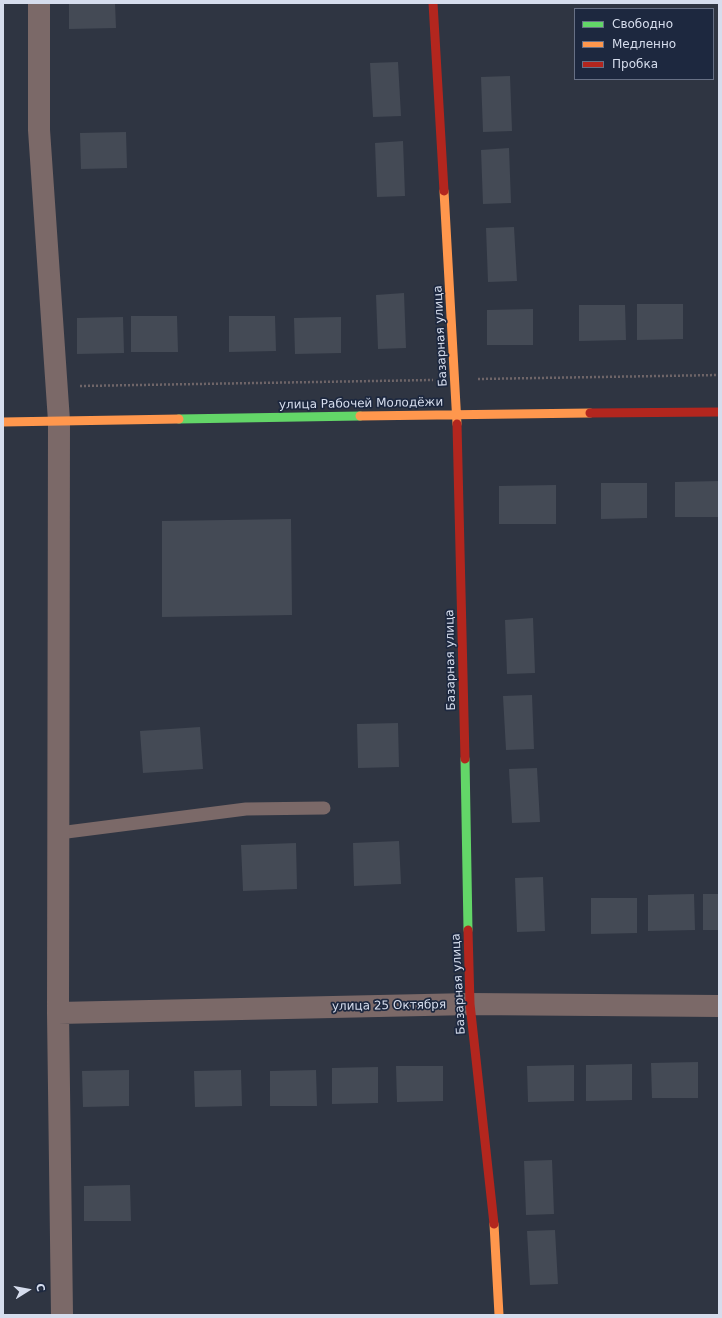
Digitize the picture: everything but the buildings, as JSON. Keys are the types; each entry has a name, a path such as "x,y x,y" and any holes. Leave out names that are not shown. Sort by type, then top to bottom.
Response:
{"street":[{"path":"39,3 40,130 59,421 58,1013 62,1315"},
{"name":"Базарная улица","path":"433,3 457,414 470,1004 494,1215 499,1315"},
{"name":"улица Рабочей Молодёжи","path":"3,422 457,414 719,412"},
{"name":"улица 25 Октября","path":"58,1013 470,1004 719,1006"}],"lane":[{"path":"59,832 246,809 324,808"}],"path":[{"path":"57,386 719,375"}],"traffic: fast":[{"path":"179,419 360,416"},
{"path":"465,759 468,930"}],"traffic: slow":[{"path":"444,191 457,424"},
{"path":"360,416 590,413"},
{"path":"3,422 179,419"},
{"path":"494,1224 499,1315"}],"traffic: jam":[{"path":"433,3 444,191"},
{"path":"590,413 719,412"},
{"path":"457,424 465,759"},
{"path":"468,930 470,1004 494,1224"}]}
